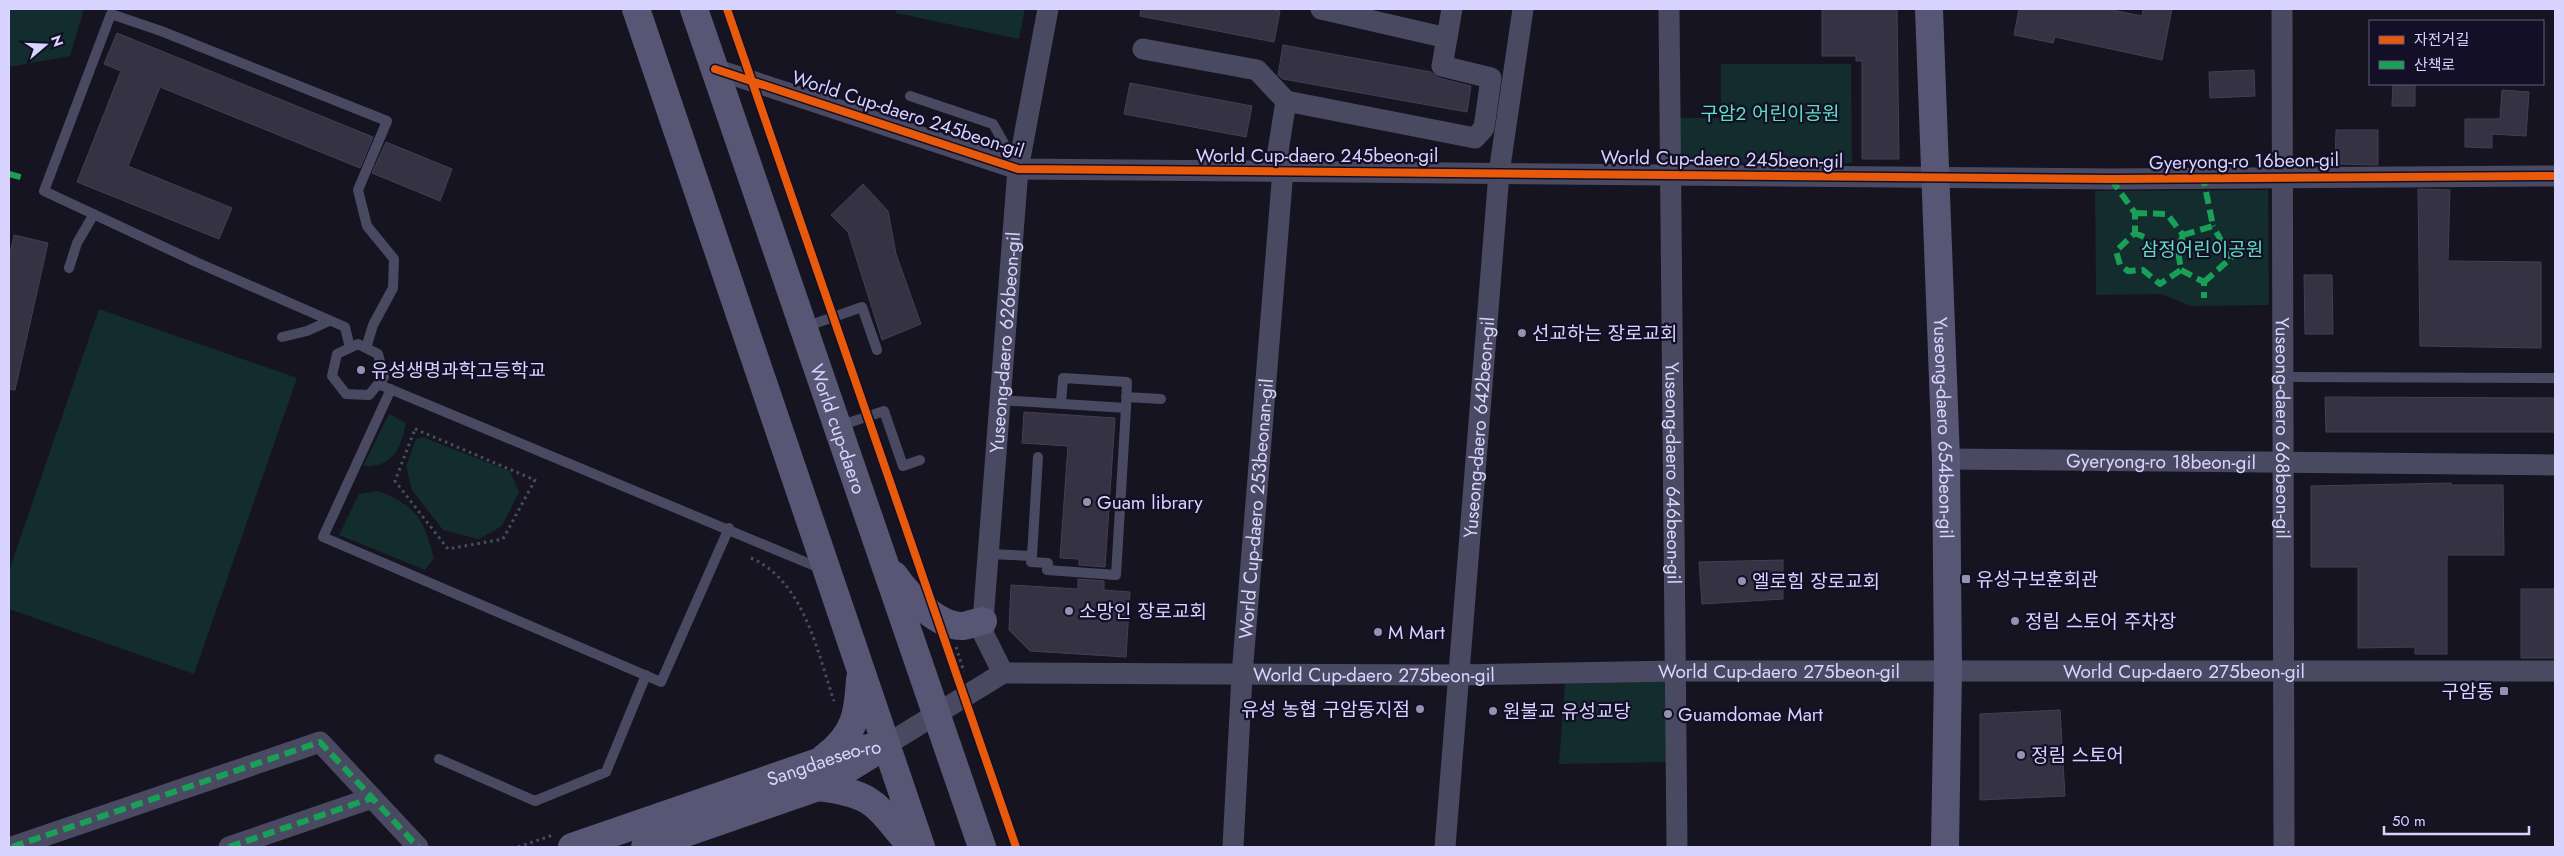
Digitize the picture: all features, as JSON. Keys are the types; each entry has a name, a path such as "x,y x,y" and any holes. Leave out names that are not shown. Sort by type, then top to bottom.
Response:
{"street":[{"path":"636,9 825,570 922,847"},
{"name":"World cup-daero","path":"694,9 982,847"},
{"name":"Yuseong-daero 626beon-gil","path":"1003,672 984,635 983,621 1018,169 1048,9"},
{"path":"1321,9 1448,38"},
{"path":"1144,49 1257,70 1286,101 1474,138 1484,128 1491,78 1442,66 1452,9"},
{"name":"Yuseong-daero 642beon-gil","path":"1445,847 1457,675 1499,172 1523,9"},
{"name":"Yuseong-daero 646beon-gil","path":"1669,9 1677,847"},
{"name":"Yuseong-daero 654beon-gil","path":"1929,9 1946,459 1948,671 1945,847"},
{"name":"Yuseong-daero 668beon-gil","path":"2282,9 2284,847"},
{"name":"World Cup-daero 245beon-gil","path":"715,69 1018,169 1934,177"},
{"name":"World Cup-daero 253beonan-gil","path":"1232,847 1242,675 1283,170 1278,151 1286,101"},
{"name":"Gyeryong-ro 16beon-gil","path":"1934,177 2110,179 2282,176 2555,176"},
{"name":"Gyeryong-ro 18beon-gil","path":"1946,459 2555,465"},
{"path":"884,560 908,595 938,617 962,626 983,621"},
{"path":"860,671 858,708 850,734 836,749 817,775 844,790 864,796 882,810 912,847"},
{"name":"World Cup-daero 275beon-gil","path":"1003,672 1457,675 1676,671 2555,671"},
{"path":"886,744 1003,672"},
{"path":"12,847 320,742 418,847"},
{"name":"Sangdaeseo-ro","path":"646,847 817,775 850,751 886,744"},
{"name":"Sangdaeseo-ro","path":"564,841 817,775"},
{"path":"230,847 372,798"}],"lane":[{"path":"350,348 345,328 44,192 111,14 161,30 387,121 358,190 367,226 394,259 393,288 373,324 366,348"},
{"path":"910,96 993,124 1018,169"},
{"path":"69,268 77,243 94,214"},
{"path":"804,327 862,307 877,350"},
{"path":"282,337 307,331 329,320"},
{"path":"358,344 366,348 378,354 384,377 369,395 346,394 332,376 337,354 358,344"},
{"path":"2283,377 2555,378"},
{"path":"1038,457 1031,562 1048,562 1047,570 1116,575 1127,382 1063,378 1061,404"},
{"path":"378,384 729,528 825,570"},
{"path":"391,389 323,537 646,676 661,682 729,528"},
{"path":"1000,400 1061,404 1126,403 1162,399"},
{"path":"838,427 884,411 903,466 920,460"},
{"path":"989,554 1032,556"},
{"path":"439,759 535,801 606,772 646,676"}],"path":[{"path":"415,429 535,480 503,540 448,549 395,481 415,429"},
{"path":"751,558 768,565 797,599 836,708"},
{"path":"938,617 965,696"},
{"path":"955,644 964,672"},
{"path":"518,847 564,841"}],"green space":[{"path":"9,9 84,9 70,56 9,67"},
{"path":"897,9 1025,9 1019,39 896,13"},
{"name":"구암2 어린이공원","path":"1721,64 1851,64 1852,163 1677,163 1677,118 1721,118"},
{"name":"삼정어린이공원","path":"2268,190 2269,305 2191,306 2161,294 2096,295 2095,191"},
{"path":"99,309 297,378 194,674 9,609 9,571"},
{"path":"389,414 406,423 398,449 394,455 381,464 363,466"},
{"path":"422,437 510,471 519,492 502,526 479,539 443,530 412,490 406,466 416,439"},
{"path":"378,491 402,502 410,508 422,523 434,558 425,570 339,535 359,494"},
{"path":"1666,674 1668,762 1559,764 1565,681"}],"building":[{"path":"1141,9 1268,9 1280,11 1274,42 1140,16"},
{"path":"1822,9 1897,9 1899,159 1862,159 1862,61 1856,61 1856,56 1822,56"},
{"path":"2019,9 2107,9 2142,16 2143,9 2172,9 2162,60 2055,37 2053,43 2014,35"},
{"path":"117,33 373,137 360,168 160,87 128,166 232,208 219,239 77,182 121,71 104,64"},
{"path":"1283,45 1431,72 1439,78 1471,86 1467,112 1283,79 1278,75"},
{"path":"2254,70 2255,96 2210,98 2209,72"},
{"path":"1130,83 1252,106 1246,137 1124,114"},
{"path":"2393,85 2415,85 2415,106 2392,106"},
{"path":"2502,90 2529,92 2526,136 2492,134 2492,148 2465,147 2465,119 2500,119"},
{"path":"2336,130 2378,130 2378,165 2335,164"},
{"path":"386,142 452,169 440,201 372,173"},
{"path":"863,184 888,211 896,254 921,324 882,340 848,232 831,215"},
{"path":"2418,189 2450,190 2448,261 2541,262 2541,348 2420,346"},
{"path":"14,235 48,243 15,390 9,389 9,258"},
{"path":"2304,275 2332,275 2333,334 2305,334"},
{"path":"2325,397 2555,398 2555,432 2326,432"},
{"name":"Guam library","path":"1024,412 1115,418 1105,567 1079,565 1079,559 1060,558 1068,446 1022,443"},
{"path":"2451,483 2451,485 2503,485 2504,555 2447,555 2447,654 2415,654 2415,647 2358,648 2358,567 2311,567 2311,486"},
{"name":"엘로힘 장로교회","path":"1783,560 1783,599 1702,604 1699,562"},
{"name":"소망인 장로교회","path":"1078,579 1104,581 1104,590 1130,592 1126,657 1030,651 1009,630 1011,585 1078,589"},
{"path":"2521,589 2555,589 2555,658 2521,658"},
{"name":"정림 스토어","path":"2060,710 2065,796 1980,800 1980,714"}],"marked path":[{"path":"9,174 24,178"},
{"path":"2183,235 2213,226 2203,177"},
{"path":"2111,179 2135,213 2135,233 2116,251 2120,265 2128,271 2143,270 2160,284 2181,270 2178,251 2147,245 2144,237 2135,233"},
{"path":"2135,213 2167,214 2183,235 2178,251"},
{"path":"2204,282 2231,258 2213,226"},
{"path":"2181,270 2204,282 2204,298"},
{"path":"12,847 320,742 418,847"},
{"path":"229,847 372,798"}],"cycle path":[{"path":"727,9 1016,847"},
{"path":"715,69 1018,169 2111,179 2555,176"}],"place":[{"name":"선교하는 장로교회","path":"1522,333"},
{"name":"유성생명과학고등학교","path":"361,370"},
{"name":"Guam library","path":"1087,502"},
{"name":"유성구보훈회관","path":"1966,579"},
{"name":"엘로힘 장로교회","path":"1742,581"},
{"name":"소망인 장로교회","path":"1069,611"},
{"name":"정림 스토어 주차장","path":"2015,621"},
{"name":"M Mart","path":"1378,632"},
{"name":"구암동","path":"2504,691"},
{"name":"유성 농협 구암동지점","path":"1420,709"},
{"name":"원불교 유성교당","path":"1493,711"},
{"name":"Guamdomae Mart","path":"1668,714"},
{"name":"정림 스토어","path":"2021,755"}]}
